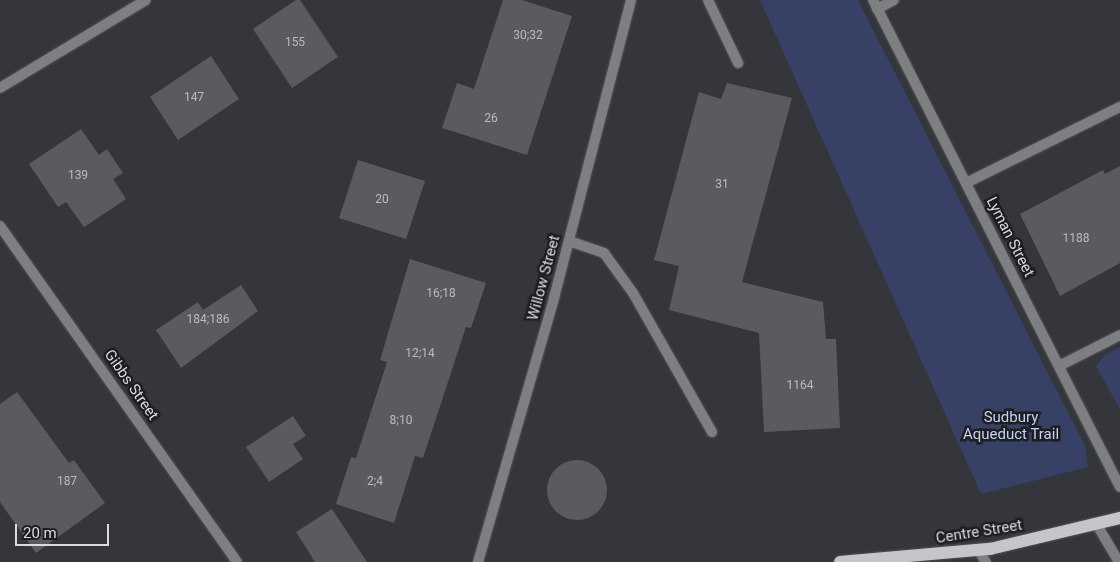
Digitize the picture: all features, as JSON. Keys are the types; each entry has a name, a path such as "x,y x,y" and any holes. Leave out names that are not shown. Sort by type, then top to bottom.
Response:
{"main road":[{"name":"Centre Street","path":"840,562 979,551 1097,525 1120,518"}],"street":[{"path":"0,88 146,0"},
{"name":"Willow Street","path":"478,562 569,241 631,0"},
{"path":"708,0 738,63"},
{"path":"875,4 894,0"},
{"name":"Lyman Street","path":"875,4 1120,487"},
{"path":"966,184 1120,107"},
{"name":"Gibbs Street","path":"0,226 237,562"},
{"path":"569,241 604,253 633,293 712,432"},
{"path":"1058,366 1120,335"},
{"path":"1097,525 1119,562"},
{"path":"979,551 986,562"}],"green space":[{"name":"Sudbury Aqueduct Trail","path":"760,0 858,0 1085,446 1088,467 981,494"},
{"path":"1120,347 1120,410 1096,366 1106,354"}],"building":[{"path":"296,0 300,0 338,57 292,88 253,29"},
{"path":"503,0 522,0 572,16 527,155 442,128 457,83 474,89"},
{"path":"211,56 239,99 178,140 150,97"},
{"path":"727,83 792,98 742,282 823,302 826,339 836,339 840,428 764,432 759,333 669,310 679,266 654,260 699,92 721,99"},
{"path":"81,129 99,155 107,149 123,173 113,179 126,199 84,227 66,202 58,207 29,164"},
{"path":"358,160 425,181 406,239 339,218"},
{"path":"1120,166 1120,263 1060,296 1020,214 1103,170 1105,174"},
{"path":"410,259 486,283 471,328 466,327 423,458 415,456 394,523 336,504 351,457 356,458 387,362 380,360"},
{"path":"241,285 258,311 181,368 156,330 198,302 203,310"},
{"path":"17,392 69,463 74,460 105,503 36,553 0,502 0,404"},
{"path":"293,416 306,436 293,444 303,459 269,482 246,447"},
{"path":"571,460 583,460 594,465 602,473 607,484 605,502 594,515 583,520 571,520 560,515 552,507 547,496 547,484 552,473 560,465"},
{"path":"332,509 367,562 315,562 296,532"}]}
